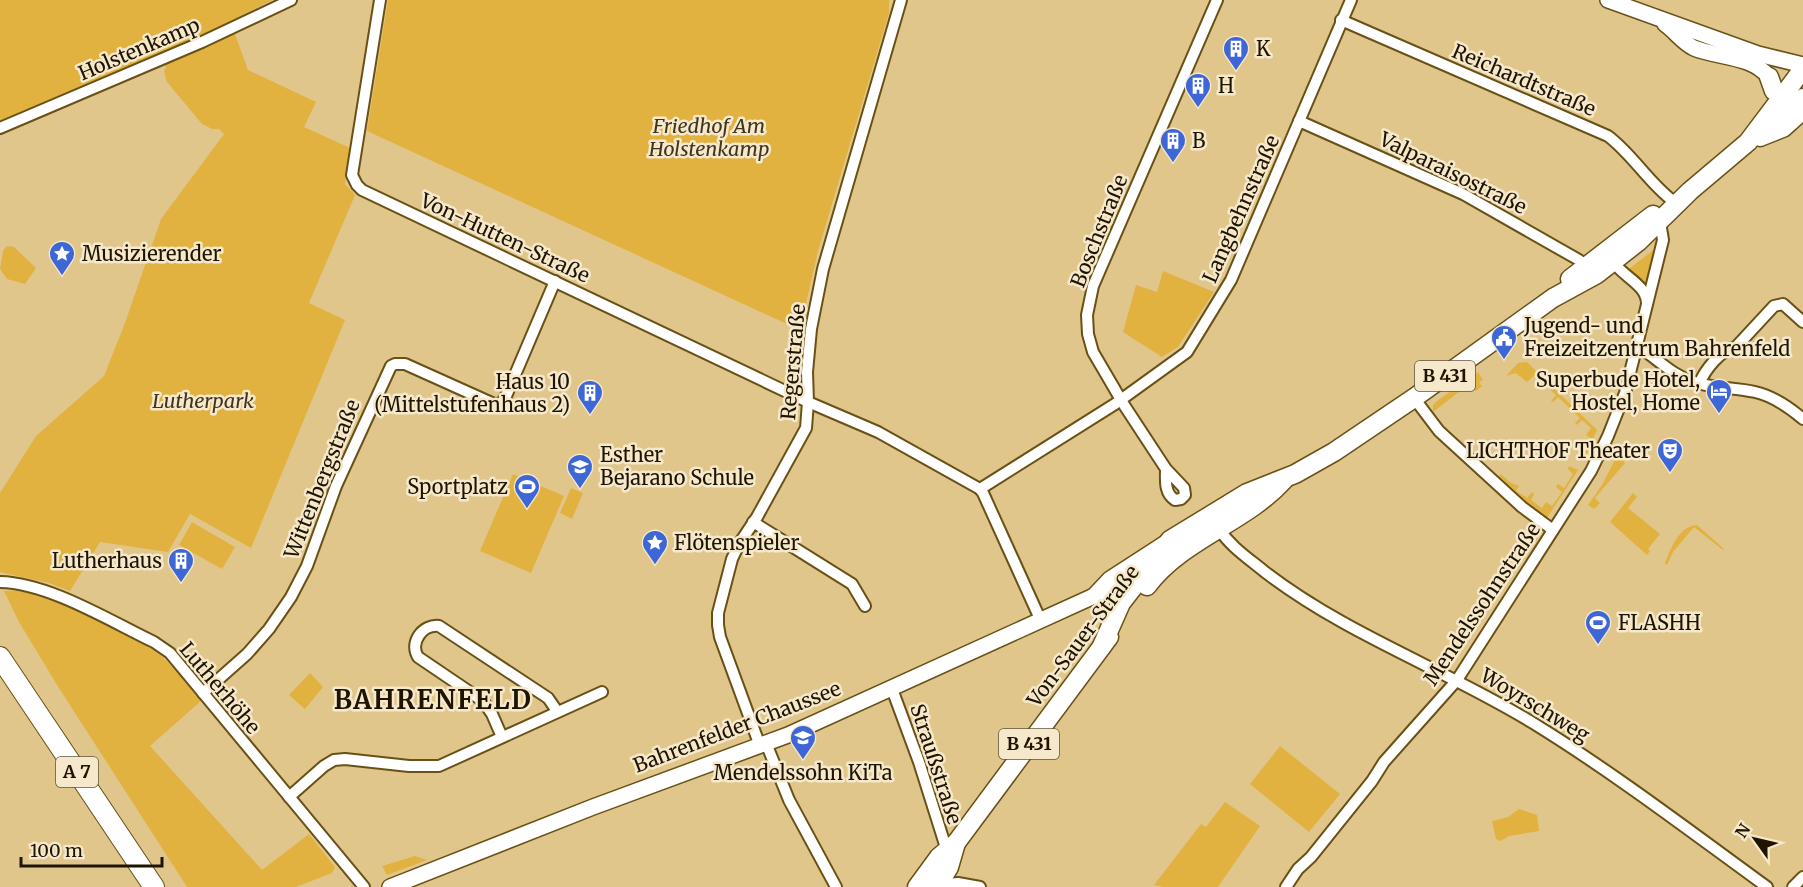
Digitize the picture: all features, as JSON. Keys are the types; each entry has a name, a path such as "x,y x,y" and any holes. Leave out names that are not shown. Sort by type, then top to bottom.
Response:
{"highway":[{"name":"A 7","path":"0,657 154,887"},
{"name":"A 7","path":"0,680 137,887"}],"main road":[{"path":"1608,0 1802,72"},
{"path":"1651,15 1672,29 1684,42 1708,53 1724,54"},
{"path":"1690,30 1724,54 1756,66 1773,91"},
{"name":"Bahrenfelder Chaussee","path":"1753,140 1773,91 1802,72"},
{"name":"Bahrenfelder Chaussee","path":"1553,298 1570,278 1617,242 1650,224 1753,140 1768,132 1803,98"},
{"path":"1753,140 1784,129 1803,112"},
{"name":"Bahrenfelder Chaussee","path":"1094,596 1110,579 1170,540 1247,493 1268,483 1285,479 1334,452 1414,398 1553,298 1576,287 1614,262 1673,201 1690,191"},
{"name":"Bahrenfelder Chaussee","path":"390,887 593,807 822,721 1094,596 1109,593 1160,571 1265,499 1285,479"},
{"name":"Bahrenfelder Chaussee","path":"1102,646 1122,603 1137,580 1170,540"},
{"name":"Von-Sauer-Straße","path":"917,887 948,850 1160,571"},
{"name":"Von-Sauer-Straße","path":"935,886 949,867 948,850"}],"street":[{"name":"Holstenkamp","path":"0,128 202,42 291,0"},
{"name":"Von-Hutten-Straße","path":"380,0 352,175 362,190 808,402 879,432 980,489"},
{"name":"Regerstraße","path":"836,887 789,800 763,745 720,637 718,625 729,568 739,544 806,428 807,372 811,329 820,278 901,0"},
{"name":"Boschstraße","path":"1166,469 1120,399 1093,352 1088,334 1087,315 1092,289 1217,0"},
{"name":"Langbehnstraße","path":"980,489 1053,444 1186,351 1223,295 1351,0"},
{"name":"Reichardtstraße","path":"1341,20 1608,136 1622,147 1647,178 1673,201"},
{"name":"Valparaisostraße","path":"1299,121 1472,198 1579,260 1585,267"},
{"name":"Mendelssohnstraße","path":"1286,887 1298,869 1311,857 1372,781 1384,762 1457,680 1591,471 1625,393 1663,240 1663,233 1650,224"},
{"path":"1617,242 1612,255 1614,262 1620,271 1644,293 1647,306"},
{"name":"Wittenbergstraße","path":"203,693 247,654 269,629 291,597 307,566 336,486 391,366 405,364 494,404 501,404 507,396 555,281"},
{"path":"1699,384 1706,371 1718,358 1731,347 1736,347 1774,306 1783,304 1803,322"},
{"path":"1636,346 1677,375 1699,384 1764,395 1786,406 1803,419"},
{"path":"1414,398 1439,431 1522,507 1553,530"},
{"path":"980,489 1041,621"},
{"path":"753,522 852,584 865,606"},
{"name":"Woyrschweg","path":"1219,529 1233,547 1270,576 1323,611 1375,641 1457,680 1526,718 1595,762 1767,887"},
{"name":"Lutherhöhe","path":"0,582 20,583 42,590 154,642 170,653 364,887"},
{"path":"502,737 492,714 483,701 418,657 416,640 423,630 434,625 439,626 548,698 557,711"},
{"name":"Straußstraße","path":"892,689 948,850"},
{"path":"289,797 334,760 439,766 602,692"},
{"path":"1792,887 1803,877"},
{"path":"935,886 958,883 980,887"}],"green space":[{"path":"0,0 272,0 201,36 0,121"},
{"name":"Friedhof Am Holstenkamp","path":"388,0 889,0 889,13 818,251 800,330 367,131"},
{"name":"Lutherpark","path":"235,34 248,70 316,102 304,127 350,148 345,184 355,195 309,303 345,320 251,548 190,514 168,552 100,542 70,591 49,583 0,572 0,493 36,436 104,376 161,219 224,134 219,129 212,129 202,124 167,82 164,71 166,67 163,64"},
{"path":"7,246 14,247 36,268 25,284 7,279 0,269 3,251"},
{"path":"1656,248 1649,287 1629,269"},
{"path":"1163,271 1214,292 1178,347 1162,357 1123,332 1136,285 1157,292"},
{"path":"1527,362 1597,430 1584,460 1575,455 1583,457 1587,448 1581,445 1582,443 1588,446 1592,439 1586,435 1591,428 1582,420 1577,425 1575,423 1580,418 1558,397 1553,402 1551,401 1556,395 1545,385 1539,390 1535,386 1540,380 1535,375 1527,382 1516,373 1506,376 1518,363"},
{"path":"1478,372 1483,380 1479,382 1482,386 1476,391 1468,385 1433,412 1433,405 1437,401"},
{"path":"1618,454 1625,463 1595,498 1600,503 1594,509 1588,505 1602,485"},
{"path":"1569,466 1578,470 1547,518 1530,506 1499,477 1501,474 1511,483 1519,486 1516,491 1527,498 1532,492 1534,494 1531,500 1542,508 1546,502 1552,506 1562,492 1556,487 1558,484 1564,488 1573,474 1568,469"},
{"name":"Sportplatz","path":"513,474 564,496 531,573 480,551"},
{"path":"571,488 583,493 572,519 560,513"},
{"path":"1633,493 1637,497 1628,508 1660,534 1648,549 1650,551 1647,555 1610,522"},
{"path":"192,522 235,547 222,569 179,545"},
{"path":"1697,525 1723,550 1694,527 1673,552 1667,565 1665,563 1676,539 1685,529"},
{"path":"19,590 93,617 148,646 161,656 201,701 150,746 262,870 309,834 335,867 332,873 296,887 187,887 19,622 4,591"},
{"path":"310,673 323,687 305,709 289,695"},
{"path":"1280,746 1340,794 1309,832 1250,784"},
{"path":"1225,802 1260,826 1218,887 1154,885 1201,824 1206,827"},
{"path":"1519,809 1537,815 1539,831 1509,836 1501,841 1496,839 1492,821 1508,817"},
{"path":"415,856 427,860 387,875 382,866"}],"place":[{"name":"K","path":"1236,72"},
{"name":"H","path":"1198,109"},
{"name":"B","path":"1173,164"},
{"name":"Musizierender","path":"62,277"},
{"name":"Jugend- und Freizeitzentrum Bahrenfeld","path":"1504,361"},
{"name":"Superbude Hotel, Hostel, Home","path":"1719,415"},
{"name":"Haus 10 (Mittelstufenhaus 2)","path":"590,416"},
{"name":"LICHTHOF Theater","path":"1670,474"},
{"name":"Esther Bejarano Schule","path":"580,490"},
{"name":"Sportplatz","path":"527,510"},
{"name":"Flötenspieler","path":"655,566"},
{"name":"Lutherhaus","path":"181,584"},
{"name":"FLASHH","path":"1598,646"},
{"name":"Mendelssohn KiTa","path":"803,761"}],"district":[{"name":"BAHRENFELD","path":"433,700"}]}
